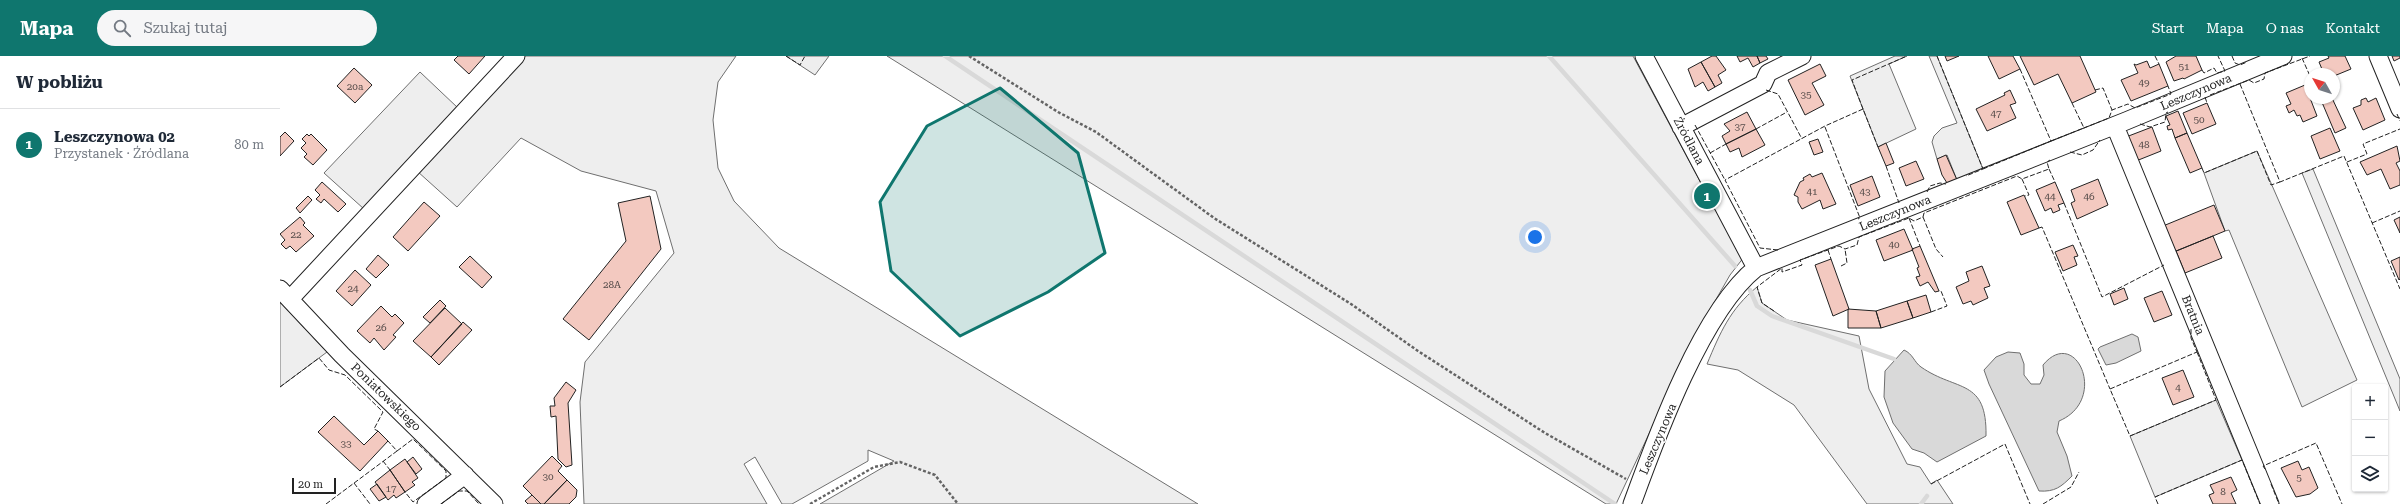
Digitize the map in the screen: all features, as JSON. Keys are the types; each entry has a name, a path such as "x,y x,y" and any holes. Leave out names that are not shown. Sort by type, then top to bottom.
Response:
{"street":[{"path":"285,294 516,56"},
{"name":"Źródlana","path":"1644,56 1756,268"},
{"path":"1681,127 1763,84 1768,73 1802,56"},
{"name":"Leszczynowa","path":"1635,496 1690,364 1717,314 1744,277 1756,268 2115,126 2283,56"},
{"path":"2378,56 2400,109"},
{"name":"Bratnia","path":"2115,126 2270,504"},
{"name":"Poniatowskiego","path":"285,294 342,354 494,504"},
{"path":"426,504 465,475"}],"path":[{"path":"969,56 1058,112 1096,132 1214,218 1351,304 1418,351 1545,433 1635,496"},
{"path":"810,504 874,466 900,462 935,474 958,504"}],"highlighted area":[{"path":"1000,88 1078,153 1105,253 1048,292 960,336 891,271 880,202 927,126"}],"shaded area":[{"path":"525,56 736,56 718,82 713,120 718,168 734,201 779,248 1198,504 820,504 894,461 868,450 868,461 792,504 782,504 755,457 744,464 767,504 584,504 580,402 585,362 674,253 656,191 581,171 521,138 457,207 417,171"},
{"path":"786,56 829,56 815,75"},
{"path":"887,56 1633,56 1709,198 1744,257 1730,275 1695,336 1616,504 1606,504"},
{"path":"1895,56 1907,56 1889,64 1916,129 1878,147 1850,76"},
{"path":"1929,56 1937,56 1983,169 1957,180 1947,155 1937,159 1932,142 1934,136 1942,128 1957,123"},
{"path":"420,72 458,108 364,209 324,173"},
{"path":"2257,151 2357,380 2302,407 2229,230 2225,231 2204,173"},
{"path":"2313,169 2400,379 2400,411 2302,173"},
{"path":"1757,287 1762,303 1787,320 1859,336 1869,389 1907,464 1920,467 1931,484 1937,480 1953,504 1867,504 1794,405 1738,370 1707,364 1716,342 1727,322 1740,304"},
{"path":"281,303 327,352 280,387 280,304"},
{"path":"2132,334 2138,337 2141,351 2116,363 2106,365 2098,349"},
{"path":"1904,350 1921,367 1934,375 1967,389 1975,395 1981,404 1985,417 1986,436 1937,462 1924,453 1912,449 1893,423 1884,397 1885,371"},
{"path":"2008,352 2020,353 2024,364 2024,375 2031,384 2040,384 2044,375 2043,365 2055,355 2066,354 2076,360 2082,370 2085,384 2082,398 2074,411 2059,421 2057,432 2067,456 2072,476 2054,490 2039,491 1989,384 1984,370 1996,357"},
{"path":"2216,400 2242,460 2155,497 2130,436"}],"building":[{"path":"458,56 485,56 469,74 454,60"},
{"path":"1712,56 1716,56 1726,70 1718,75 1722,83 1715,87 1701,62"},
{"path":"1737,56 1757,56 1760,63 1753,67 1748,58 1740,62"},
{"path":"1757,56 1766,56 1768,59 1760,63"},
{"path":"1945,56 1959,56 1947,61"},
{"path":"1988,56 2013,56 2020,69 1999,79"},
{"path":"2020,56 2080,56 2096,92 2072,103 2058,74 2034,85"},
{"path":"2176,56 2196,56 2202,70 2184,79 2174,81 2166,62"},
{"path":"2328,56 2345,56 2351,69 2340,74 2340,68 2322,68 2319,62 2329,58"},
{"path":"2392,56 2400,56 2400,58 2394,61"},
{"path":"2147,61 2150,68 2159,64 2168,86 2131,101 2121,80 2138,73 2134,64 2136,65"},
{"path":"1701,62 1715,87 1708,91 1703,82 1695,87 1688,69"},
{"path":"1820,64 1826,76 1812,83 1824,105 1805,115 1788,80"},
{"path":"354,68 372,85 355,103 337,86"},
{"path":"2304,85 2304,104 2312,104 2317,116 2303,122 2300,115 2297,116 2294,110 2289,113 2286,106 2291,104 2286,93"},
{"path":"2010,90 2016,103 2010,105 2016,118 1987,131 1976,109 2005,95 2004,93"},
{"path":"2366,98 2368,102 2376,98 2385,120 2363,130 2353,108 2361,105 2361,100"},
{"path":"2207,103 2216,124 2192,134 2183,113"},
{"path":"2323,104 2335,104 2346,128 2335,133"},
{"path":"2178,111 2187,133 2175,138 2172,129 2168,130 2167,126 2170,125 2166,116"},
{"path":"1747,112 1756,129 1726,144 1722,136 1730,131 1724,124"},
{"path":"2152,127 2161,151 2136,161 2126,137"},
{"path":"2330,128 2340,151 2320,159 2311,136"},
{"path":"1756,129 1765,145 1742,157 1739,148 1730,152 1726,144"},
{"path":"285,132 294,141 280,156 280,137"},
{"path":"2187,133 2202,168 2190,173 2175,138"},
{"path":"307,134 309,136 311,134 327,150 313,165 304,157 307,154 301,148 306,143 302,139"},
{"path":"1818,139 1823,152 1814,155 1809,142"},
{"path":"1886,143 1894,163 1886,166 1878,147"},
{"path":"2397,146 2400,161 2396,163 2400,171 2400,185 2390,189 2381,169 2367,175 2360,162"},
{"path":"1946,155 1957,180 1947,183 1942,175 1937,159"},
{"path":"1916,161 1924,179 1906,186 1899,168"},
{"path":"1822,173 1836,204 1823,209 1820,200 1802,209 1798,202 1798,197 1794,195 1800,182 1804,180 1803,178 1810,174 1812,177"},
{"path":"1872,176 1880,197 1858,206 1850,185"},
{"path":"2098,179 2108,205 2077,219 2071,203 2075,201 2071,190"},
{"path":"322,182 346,204 338,212 324,199 321,203 316,199 320,195 315,190"},
{"path":"2055,182 2064,203 2058,205 2060,210 2053,213 2051,208 2045,211 2036,190"},
{"path":"2024,195 2039,228 2021,235 2007,202"},
{"path":"308,196 312,200 300,213 296,208"},
{"path":"650,196 661,249 589,340 563,319 626,241 618,203"},
{"path":"424,202 440,216 408,251 393,237"},
{"path":"2214,205 2225,231 2174,252 2163,226"},
{"path":"300,217 305,223 303,225 314,236 296,252 290,246 286,249 281,244 285,240 280,234"},
{"path":"2400,217 2400,233 2394,220"},
{"path":"1904,229 1913,250 1884,261 1876,240"},
{"path":"2213,236 2222,258 2185,273 2176,251"},
{"path":"2073,245 2078,256 2074,257 2077,265 2063,271 2055,252"},
{"path":"1920,246 1939,291 1935,292 1928,282 1920,286 1916,277 1920,276 1917,268 1919,267 1912,249"},
{"path":"378,255 389,265 376,278 366,269"},
{"path":"470,256 492,277 482,288 459,267"},
{"path":"2400,257 2400,279 2399,280 2391,261"},
{"path":"1831,259 1849,309 1833,316 1815,265"},
{"path":"1982,266 1990,286 1984,288 1988,298 1973,305 1971,301 1963,304 1956,287 1969,281 1966,272"},
{"path":"355,270 371,285 352,306 336,291"},
{"path":"2124,288 2128,299 2114,305 2110,294"},
{"path":"2162,291 2172,315 2154,322 2144,298"},
{"path":"1926,295 1931,312 1913,318 1907,301"},
{"path":"440,300 446,306 430,323 423,317"},
{"path":"1907,301 1913,318 1881,328 1876,311"},
{"path":"381,306 392,317 395,314 404,323 393,335 396,337 384,350 374,338 370,343 357,331"},
{"path":"445,308 462,324 431,357 413,341"},
{"path":"1848,309 1876,311 1881,328 1848,328"},
{"path":"463,322 472,330 439,365 431,357"},
{"path":"2183,370 2194,397 2173,405 2162,378"},
{"path":"566,382 576,390 568,403 572,465 566,467 558,459 556,416 551,417 550,406 555,406 554,398"},
{"path":"334,416 364,445 378,431 388,441 360,471 318,432"},
{"path":"552,456 562,466 558,471 567,480 544,504 541,504 523,486"},
{"path":"413,457 422,469 416,474 407,462"},
{"path":"405,459 418,478 412,482 415,485 405,492 390,470"},
{"path":"2298,461 2302,470 2309,467 2318,488 2310,494 2296,497 2281,468"},
{"path":"390,470 405,492 396,498 394,495 388,500 375,482"},
{"path":"2231,477 2237,490 2231,493 2236,504 2213,504 2209,495 2214,493 2210,485"},
{"path":"567,480 577,490 576,497 569,504 544,504"},
{"path":"377,484 386,497 379,501 370,489"},
{"path":"532,495 541,504 528,504 525,501"}],"waterway":[{"path":"945,56 1615,504"},
{"path":"1549,56 1735,266"},
{"path":"1750,290 1757,306 1772,316 1894,359"},
{"path":"1921,504 1927,496"}],"fence":[{"path":"786,56 800,65 805,56"},
{"path":"1863,109 1852,80 1907,56"},
{"path":"1937,56 1983,169 1966,176"},
{"path":"2155,56 2159,64"},
{"path":"2202,70 2204,73 2214,68 2217,73 2225,71 2218,56"},
{"path":"2232,56 2235,63 2240,65 2247,62"},
{"path":"2210,95 2249,80 2254,83 2264,79 2265,73 2310,56"},
{"path":"2302,58 2306,68"},
{"path":"1983,169 2051,141 2020,69"},
{"path":"2240,84 2280,182 2344,156 2400,289"},
{"path":"2051,141 2109,118 2112,110 2128,104 2135,108 2171,94 2168,86"},
{"path":"2095,90 2103,88 2112,110"},
{"path":"1766,90 1778,94 1802,139"},
{"path":"2205,97 2207,103"},
{"path":"2072,103 2084,128"},
{"path":"1778,250 1760,248 1725,180 1825,126 1863,109 1878,147"},
{"path":"1756,129 1787,112"},
{"path":"2140,124 2150,127 2165,122 2166,113 2168,112"},
{"path":"2397,114 2400,121"},
{"path":"1695,125 1725,180"},
{"path":"1825,127 1860,218 1858,219"},
{"path":"2347,162 2367,154 2363,144 2400,129"},
{"path":"2070,152 2082,155 2093,150 2100,140"},
{"path":"1710,153 1726,144"},
{"path":"2202,168 2204,173 2257,151 2271,185 2280,182"},
{"path":"1774,311 1762,303 1757,287 1782,268 1782,272 1802,265 1800,260 1839,246 1845,249 1857,245 1859,237 1909,218 1914,221 1923,217 1924,213 2017,176 2022,179 2049,169 2047,162 2050,160"},
{"path":"1886,166 1899,203"},
{"path":"2049,169 2055,182"},
{"path":"2022,179 2029,195 2025,196"},
{"path":"1927,192 1930,186 1940,183 1946,184"},
{"path":"2064,203 2102,297 2164,265"},
{"path":"2372,223 2400,211"},
{"path":"1923,217 1936,249 1943,257"},
{"path":"1909,218 1920,246"},
{"path":"2039,228 2042,227 2110,389"},
{"path":"1841,266 1847,263 1845,249"},
{"path":"1828,250 1831,259"},
{"path":"1931,312 1947,306 1941,291 1939,291"},
{"path":"2191,329 2191,338 2197,352"},
{"path":"2197,352 2216,400 2130,436 2110,389 2197,352"},
{"path":"280,387 319,358 329,370 345,375 383,412 374,429 378,431"},
{"path":"397,451 413,439 446,471 446,478 413,502 405,492"},
{"path":"326,504 397,451 388,441"},
{"path":"2265,469 2263,466 2316,443 2342,504"},
{"path":"1931,484 2005,444 2030,504"},
{"path":"2158,504 2155,497 2242,460 2260,504"},
{"path":"383,461 390,470"},
{"path":"2043,504 2071,487 2079,472"},
{"path":"354,483 370,504"},
{"path":"2271,484 2279,504"},
{"path":"441,504 459,491 467,491 479,504"}],"place":[{"name":"Leszczynowa 02","path":"1707,196"}]}
